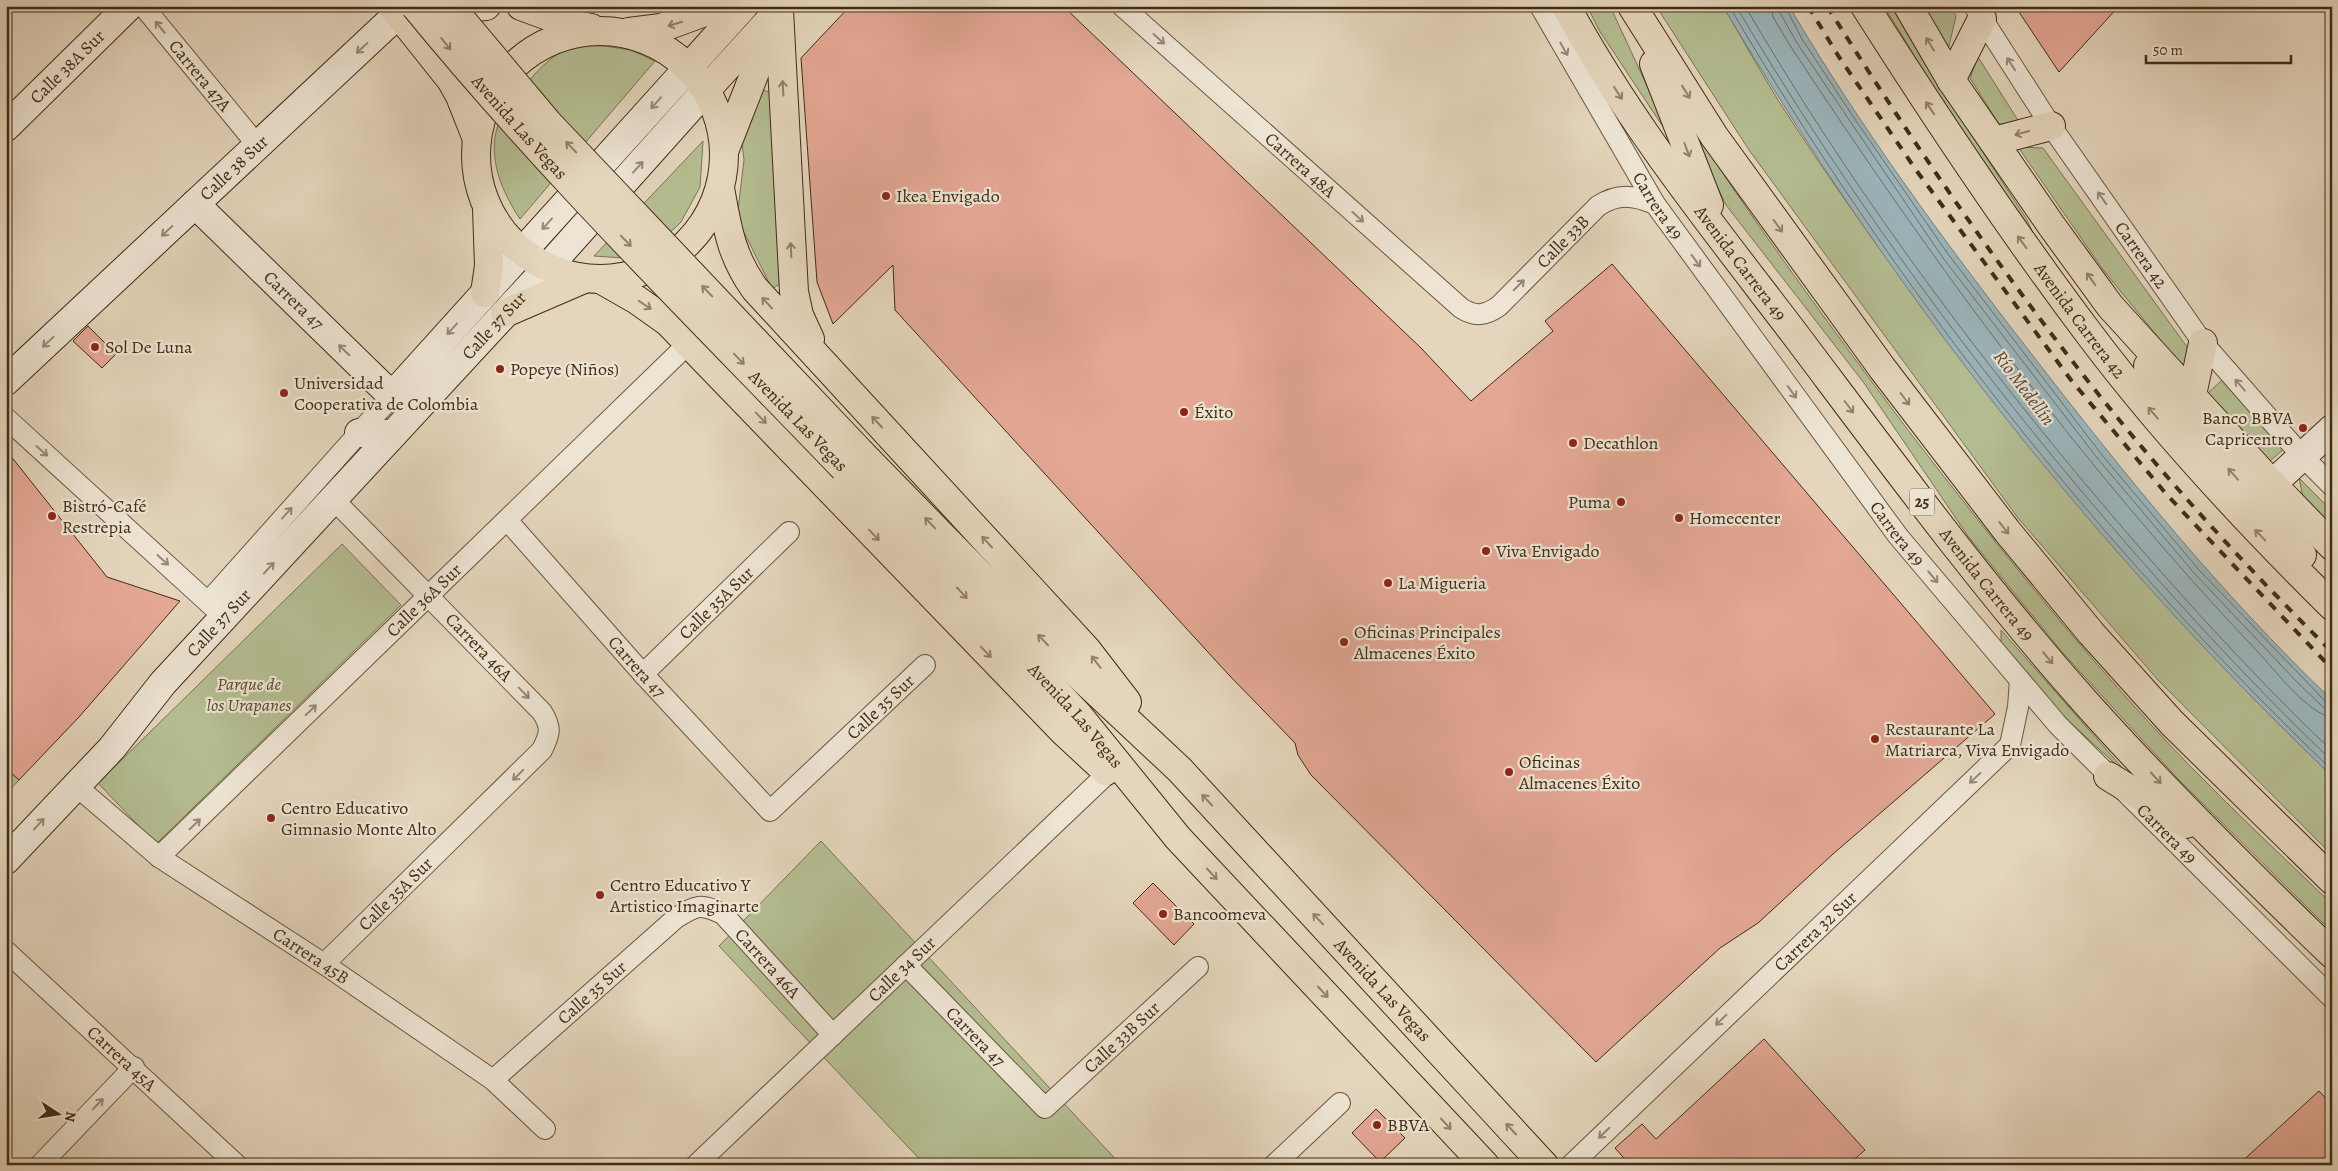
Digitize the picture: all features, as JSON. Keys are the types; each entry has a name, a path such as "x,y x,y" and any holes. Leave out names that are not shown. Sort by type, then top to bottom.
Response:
{"main road":[{"name":"Calle 38A Sur","path":"6,127 129,6"},
{"name":"Avenida Las Vegas","path":"450,6 548,122 1079,716 1178,838"},
{"path":"401,9 486,6"},
{"path":"521,6 567,23 612,31 650,41 673,53 689,67 706,90 722,128 725,149"},
{"path":"485,293 488,266 487,208 478,178 476,163 477,140 482,118 491,97 503,78 518,62 536,48 556,38 578,32 661,28 721,6"},
{"name":"Calle 37 Sur","path":"392,396 744,6"},
{"name":"Avenida Carrera 49","path":"1566,6 1615,89 1661,156 1992,592 2087,704 2216,843 2332,954"},
{"path":"1632,6 1721,237"},
{"path":"1632,6 1735,167 1882,368 2007,531 2091,633 2172,723 2332,880"},
{"name":"Avenida Carrera 42","path":"1865,6 2001,213 2090,336 2144,403 2251,526 2332,606"},
{"name":"Avenida Carrera 42","path":"1908,6 1951,80 2051,225 2110,306 2272,484 2332,546"},
{"path":"505,314 593,280 642,273 677,254 692,240 704,224 720,188 725,149 781,8"},
{"path":"781,8 794,292 799,315 822,363"},
{"name":"Calle 37 Sur","path":"6,860 112,748 163,683 216,609 333,498 505,314 781,8"},
{"name":"Calle 38 Sur","path":"6,381 258,146 401,9"},
{"name":"Avenida Las Vegas","path":"401,9 466,69 532,143 853,461 1180,770 1544,1165"},
{"name":"Avenida Las Vegas","path":"401,9 451,80 460,96 477,140"},
{"path":"1951,80 1978,12"},
{"path":"1994,141 2051,126"},
{"name":"Avenida Las Vegas","path":"720,188 728,235 735,256 743,274 754,289 1087,650 1180,770"},
{"name":"Carrera 47","path":"195,204 392,396"},
{"path":"487,208 508,238 522,252 547,268 593,280"},
{"name":"Avenida Las Vegas","path":"593,280 652,309 689,343 1064,732 1178,838 1485,1165"},
{"path":"2110,306 2167,397 2332,591"},
{"path":"2192,395 2203,343"},
{"path":"784,442 787,413 794,402 801,396 814,391 844,386"},
{"path":"2272,484 2332,429"},
{"path":"359,433 393,434"},
{"name":"Calle 37 Sur","path":"6,831 97,736 163,683"},
{"path":"2108,776 2216,843"}],"street":[{"name":"Carrera 47A","path":"143,6 258,146"},
{"name":"Carrera 48A","path":"1122,6 1461,308 1470,314 1481,315"},
{"name":"Carrera 49","path":"1540,6 1655,204 1898,536 2058,724 2332,998"},
{"name":"Carrera 42","path":"1978,12 2051,126 2203,343 2302,456 2332,486"},
{"name":"Calle 33B","path":"1481,315 1489,313 1499,306 1604,202 1622,196 1636,197 1655,204"},
{"name":"Calle 36A Sur","path":"159,857 689,343"},
{"name":"Calle 37 Sur","path":"216,609 359,433 392,396"},
{"path":"6,418 216,609"},
{"name":"Carrera 46A","path":"333,498 542,712 549,724 548,738"},
{"name":"Carrera 47","path":"507,520 643,674 770,811"},
{"name":"Calle 35A Sur","path":"643,674 789,532"},
{"name":"Calle 35 Sur","path":"770,811 925,665"},
{"name":"Carrera 32 Sur","path":"1571,1165 2010,745 2018,707 2020,680"},
{"name":"Calle 35A Sur","path":"324,964 542,750 548,738"},
{"name":"Calle 34 Sur","path":"696,1165 1108,773"},
{"name":"Carrera 45B","path":"75,785 159,857 324,964 493,1080 545,1129"},
{"name":"Carrera 46A","path":"694,906 709,908 722,914 833,1035"},
{"name":"Calle 35 Sur","path":"493,1080 676,918 694,906"},
{"name":"Carrera 45A","path":"6,951 134,1067 228,1162"},
{"name":"Carrera 47","path":"906,965 1045,1108"},
{"name":"Calle 33B Sur","path":"1045,1108 1198,967"},
{"path":"40,1165 134,1067"},
{"path":"1274,1165 1340,1103"}],"green space":[{"path":"1587,6 1610,6 1673,142 1599,30"},
{"path":"1656,6 1723,6 1778,100 1816,158 1896,271 1983,387 2077,503 2175,615 2226,670 2332,776 2332,855 2158,680 2018,518 1749,150"},
{"path":"1884,6 1891,6 1926,66 2026,218 2040,247 1953,119"},
{"path":"1924,6 1951,6 1956,16 1948,50"},
{"path":"605,46 631,50 655,61 520,219 502,186 495,162 495,137 500,119 520,91 549,60 574,47"},
{"path":"1978,57 2021,125 1999,124 1970,78"},
{"path":"757,88 775,94 784,281 772,289 737,218 744,160 741,134"},
{"path":"1680,109 1764,233 1822,314 1978,520 2046,605 2117,688 2191,767 2332,904 2332,932 2178,779 2062,652 1968,536 1864,383 1726,205"},
{"path":"703,141 700,187 681,222 654,248 623,258 594,256"},
{"path":"2018,147 2043,148 2187,347 2185,370 2104,271"},
{"path":"2222,380 2285,448 2270,461 2208,393"},
{"path":"2299,478 2332,511 2332,531 2304,502"},
{"name":"Parque de los Urapanes","path":"342,544 401,605 156,844 98,783"},
{"path":"2001,630 2134,781 2048,702 2001,649"},
{"path":"6,768 19,780 6,794"},
{"path":"821,841 1121,1165 925,1165 719,946"}],"water":[{"name":"Río Medellín","path":"1723,6 1789,6 1845,96 1904,183 2065,398 2137,488 2212,575 2251,618 2332,700 2332,776 2245,690 2160,600 2079,507 2001,412 1926,314 1855,214 1787,111"}],"building":[{"name":"Viva Envigado","path":"850,6 1063,6 1421,348 1471,401 1553,331 1545,321 1612,264 1995,714 1833,854 1758,923 1720,948 1596,1062 1311,775 1298,755 1295,743 1228,674 895,310 893,265 833,324 817,282 801,58"},
{"path":"2015,6 2119,6 2059,72"},
{"name":"Sol De Luna","path":"88,326 116,354 102,368 73,341"},
{"path":"6,450 107,577 180,601 79,717 19,780 6,768"},
{"name":"Bancoomeva","path":"1153,883 1194,924 1174,945 1133,903"},
{"path":"1764,1039 1865,1150 1848,1165 1630,1165 1615,1148 1642,1124 1656,1139"},
{"path":"2319,1091 2332,1105 2332,1165 2238,1165"},
{"path":"1376,1109 1405,1138 1380,1162 1352,1133"}],"railway":[{"path":"1808,6 1839,57 1916,170 2071,380 2167,495 2332,669"},
{"path":"1827,6 1957,204 2062,348 2126,429 2183,495 2241,559 2332,652"}],"place":[{"name":"Ikea Envigado","path":"886,196"},
{"name":"Sol De Luna","path":"95,347"},
{"name":"Popeye (Niños)","path":"500,369"},
{"name":"Universidad Cooperativa de Colombia","path":"284,393"},
{"name":"Éxito","path":"1184,412"},
{"name":"Banco BBVA Capricentro","path":"2303,428"},
{"name":"Decathlon","path":"1573,443"},
{"name":"Puma","path":"1621,502"},
{"name":"Bistró-Café Restrepia","path":"52,516"},
{"name":"Homecenter","path":"1679,518"},
{"name":"Viva Envigado","path":"1486,551"},
{"name":"La Migueria","path":"1388,583"},
{"name":"Oficinas Principales Almacenes Éxito","path":"1344,642"},
{"name":"Restaurante La Matriarca, Viva Envigado","path":"1875,739"},
{"name":"Oficinas Almacenes Éxito","path":"1509,772"},
{"name":"Centro Educativo Gimnasio Monte Alto","path":"271,818"},
{"name":"Centro Educativo Y Artistico Imaginarte","path":"600,895"},
{"name":"Bancoomeva","path":"1163,914"},
{"name":"BBVA","path":"1377,1125"}]}
